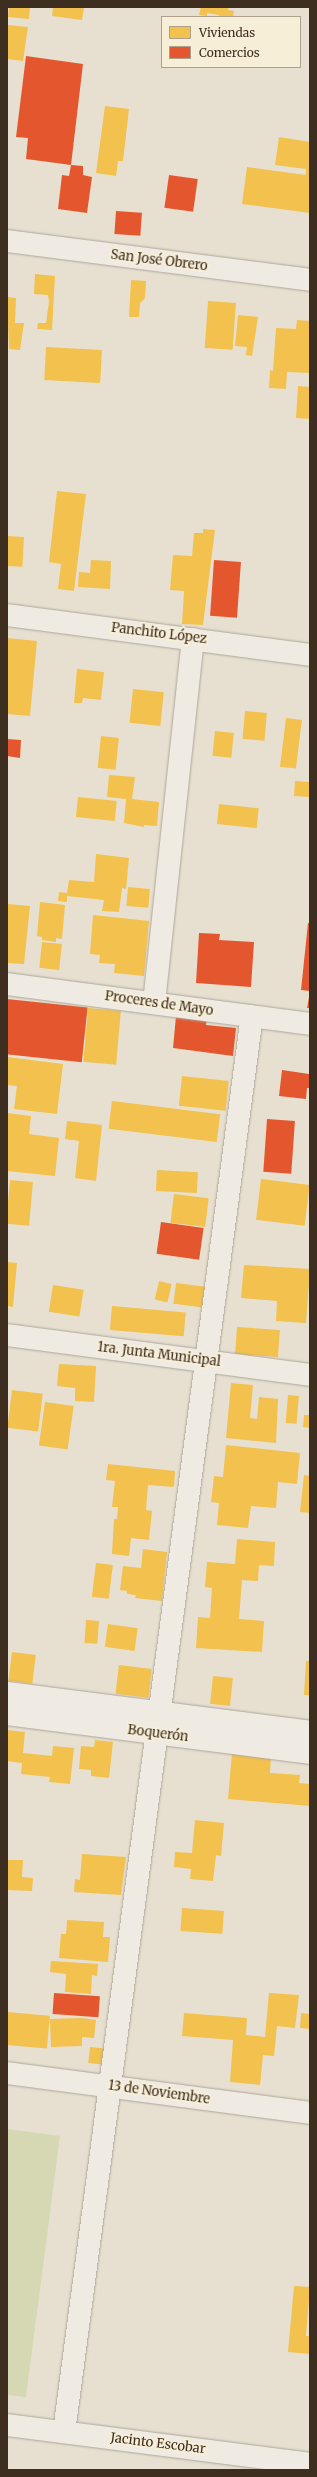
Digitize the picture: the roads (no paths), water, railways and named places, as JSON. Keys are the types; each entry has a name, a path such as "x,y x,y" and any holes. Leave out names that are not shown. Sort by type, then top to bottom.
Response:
{"street":[{"name":"San José Obrero","path":"7,241 310,280"},
{"name":"Panchito López","path":"7,615 310,655"},
{"path":"154,1003 194,639"},
{"name":"Proceres de Mayo","path":"7,984 310,1024"},
{"path":"64,2432 252,1016"},
{"name":"1ra. Junta Municipal","path":"7,1335 310,1375"},
{"name":"Boquerón","path":"7,1693 310,1753"},
{"name":"Boquerón","path":"7,1714 310,1732"},
{"name":"13 de Noviembre","path":"7,2073 310,2113"},
{"name":"Jacinto Escobar","path":"7,2425 310,2464"}]}
